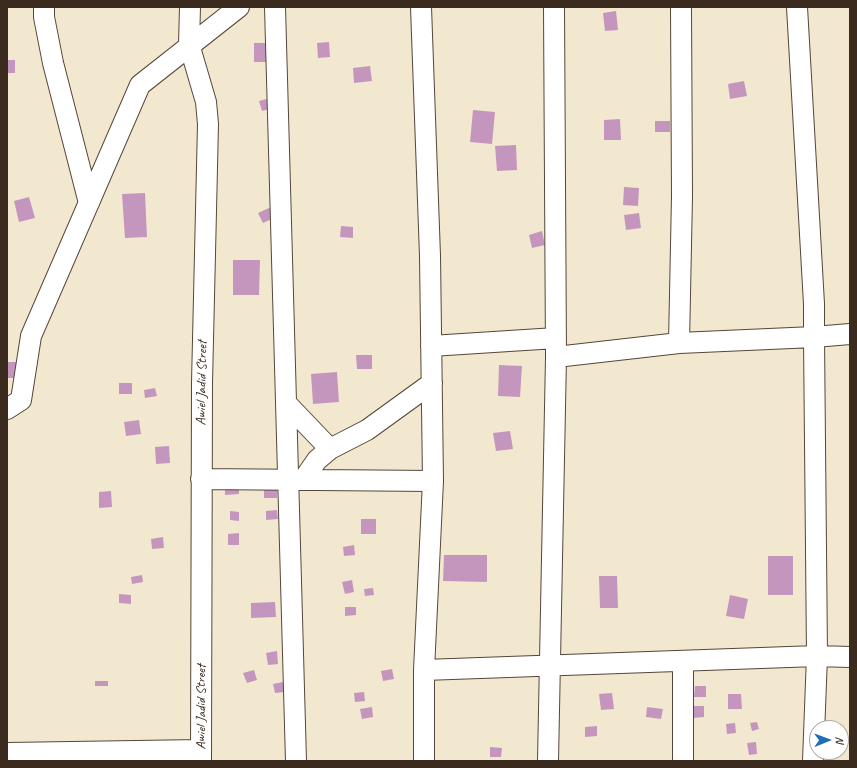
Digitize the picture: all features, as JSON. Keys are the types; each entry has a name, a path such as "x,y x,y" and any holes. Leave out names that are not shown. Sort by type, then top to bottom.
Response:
{"street":[{"path":"44,7 44,17 53,63 89,203"},
{"name":"Awiel Jadid Street","path":"190,7 189,44 206,102 208,124 201,479 201,755"},
{"path":"7,410 21,400 31,336 140,85 189,44 239,7"},
{"path":"275,7 287,404 296,480 296,761"},
{"path":"421,7 432,383 433,480 424,670 424,761"},
{"path":"548,761 556,347 554,7"},
{"path":"679,343 682,196 681,7"},
{"path":"797,7 814,304 817,656 813,761"},
{"path":"431,346 556,347 679,343 850,334"},
{"path":"296,480 330,449 367,430 432,383"},
{"path":"287,404 330,449"},
{"path":"201,479 433,480"},
{"path":"424,670 817,656 850,657"},
{"path":"683,661 683,761"},
{"path":"7,753 60,757 201,755"}],"building":[{"path":"616,11 618,30 605,31 603,13"},
{"path":"329,42 330,57 318,58 317,43"},
{"path":"254,43 270,43 269,62 254,62"},
{"path":"7,60 15,60 15,73 7,73"},
{"path":"370,66 372,81 354,83 353,68"},
{"path":"744,81 747,96 730,99 728,84"},
{"path":"274,97 277,107 262,111 259,101"},
{"path":"473,110 495,112 492,144 470,142"},
{"path":"620,119 621,140 604,140 604,120"},
{"path":"655,121 670,121 670,132 655,132"},
{"path":"516,145 517,170 497,171 495,146"},
{"path":"624,187 639,188 638,206 623,205"},
{"path":"145,193 147,237 125,238 122,194"},
{"path":"29,197 35,218 19,222 14,201"},
{"path":"271,207 276,217 263,223 258,213"},
{"path":"639,213 641,228 626,230 624,215"},
{"path":"341,226 353,227 353,238 340,237"},
{"path":"542,231 545,245 532,248 529,235"},
{"path":"233,260 260,260 259,295 233,295"},
{"path":"356,355 372,355 372,369 357,369"},
{"path":"7,362 19,362 19,378 7,378"},
{"path":"499,365 522,366 520,397 498,396"},
{"path":"337,372 339,402 313,404 311,374"},
{"path":"119,383 132,383 132,394 119,394"},
{"path":"155,388 157,396 145,398 144,390"},
{"path":"139,420 141,434 126,436 124,422"},
{"path":"510,431 513,449 496,451 493,433"},
{"path":"169,446 170,463 156,464 155,447"},
{"path":"225,482 239,482 239,494 225,495"},
{"path":"264,485 277,485 277,498 264,498"},
{"path":"111,491 112,507 99,508 99,492"},
{"path":"277,510 278,519 266,520 266,511"},
{"path":"230,511 239,512 239,521 230,520"},
{"path":"361,519 376,519 376,534 361,534"},
{"path":"239,533 239,545 228,545 228,534"},
{"path":"163,537 164,548 152,549 151,539"},
{"path":"354,545 355,555 344,556 343,547"},
{"path":"444,555 487,555 487,582 443,581"},
{"path":"768,556 793,556 793,595 768,595"},
{"path":"142,575 143,582 132,584 131,577"},
{"path":"599,576 617,576 618,608 600,608"},
{"path":"352,580 354,592 345,594 342,582"},
{"path":"373,588 374,595 365,596 364,589"},
{"path":"119,594 131,595 131,604 119,603"},
{"path":"730,595 748,599 744,619 726,616"},
{"path":"275,602 276,617 251,618 251,603"},
{"path":"345,607 356,607 356,615 345,616"},
{"path":"277,651 278,664 268,665 266,653"},
{"path":"392,669 394,679 383,681 381,671"},
{"path":"254,670 257,680 247,683 243,673"},
{"path":"95,681 108,681 108,686 95,686"},
{"path":"283,682 285,692 275,693 273,684"},
{"path":"695,686 706,686 706,697 694,697"},
{"path":"364,692 365,701 355,702 354,693"},
{"path":"612,693 614,709 601,710 599,694"},
{"path":"728,694 741,694 742,709 728,709"},
{"path":"693,706 704,706 704,717 693,718"},
{"path":"372,707 373,717 362,719 360,709"},
{"path":"647,707 663,709 661,719 646,717"},
{"path":"757,722 759,729 752,731 750,723"},
{"path":"735,723 736,733 727,734 726,724"},
{"path":"597,726 597,736 585,737 585,727"},
{"path":"756,742 757,754 749,755 747,743"},
{"path":"490,747 502,748 501,757 490,757"}]}
